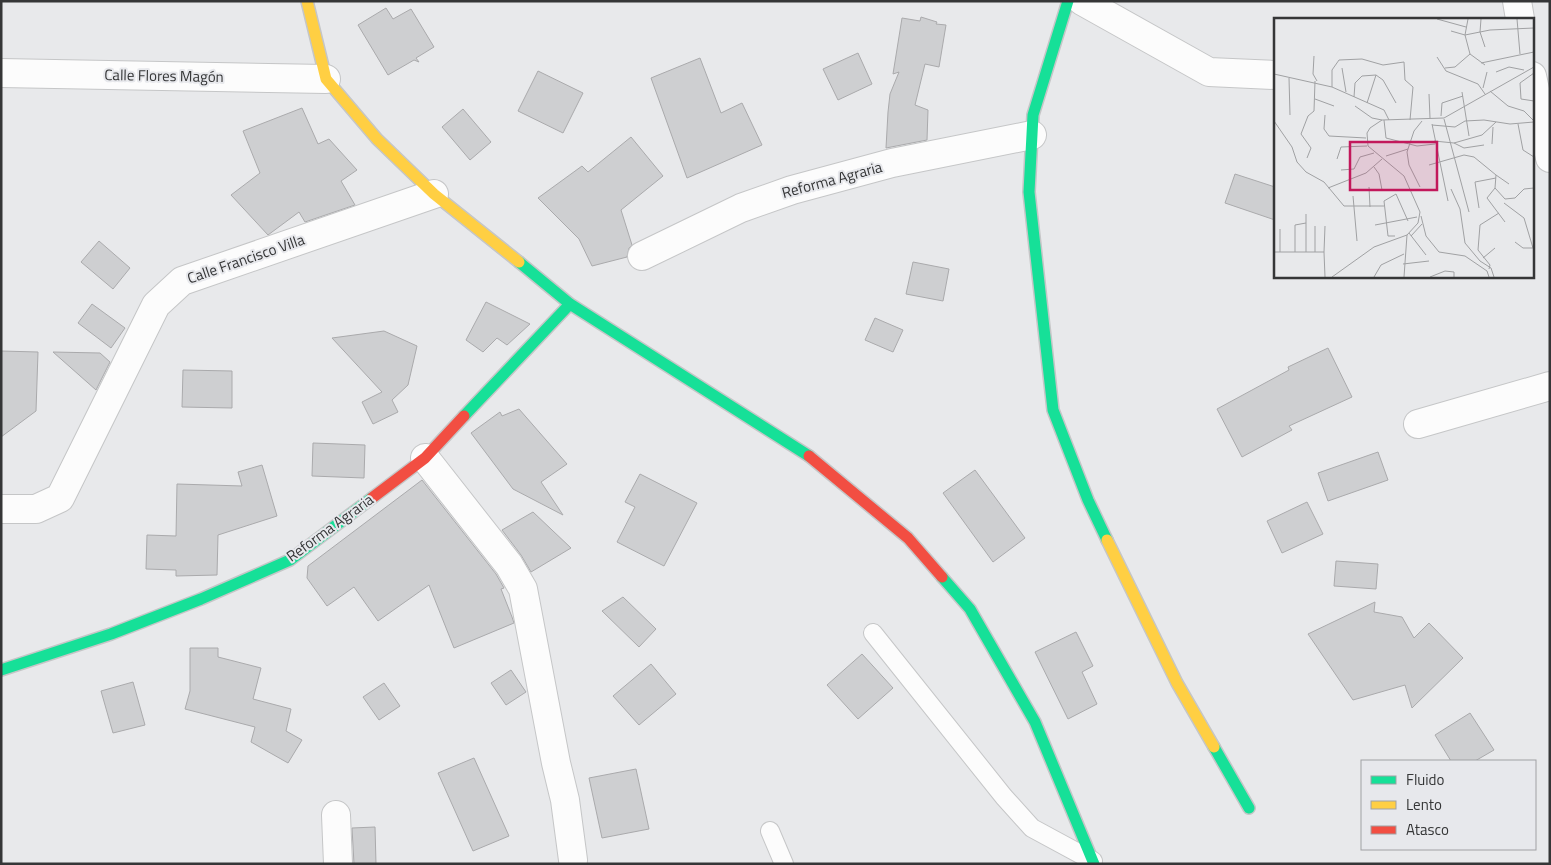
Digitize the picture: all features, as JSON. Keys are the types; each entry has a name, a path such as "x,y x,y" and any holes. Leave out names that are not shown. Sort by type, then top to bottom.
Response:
{"main road":[{"path":"307,1 326,79 377,139 434,194 570,304 812,458 908,538 970,609 1003,665 1035,722 1093,862"},
{"path":"1068,1 1033,115 1029,192 1053,410 1088,500 1177,683 1249,808"},
{"name":"Reforma Agraria","path":"1,670 111,634 201,600 290,560 425,458 570,304"}],"street":[{"path":"1082,1 1209,72 1274,75"},
{"path":"1517,1 1520,18"},
{"name":"Calle Flores Magón","path":"1,73 326,79"},
{"path":"1534,85 1550,158"},
{"name":"Reforma Agraria","path":"642,256 741,208 792,190 892,163 1032,135"},
{"path":"1534,172 1550,168"},
{"name":"Calle Francisco Villa","path":"1,509 36,509 60,498 156,305 182,281 434,194"},
{"path":"1418,424 1550,386"},
{"path":"425,458 509,565 523,589 556,763 565,800 573,860"},
{"path":"336,815 338,864"}],"lane":[{"path":"873,633 1004,797 1032,828 1093,862"},
{"path":"770,831 784,864"}],"building":[{"path":"386,8 393,19 411,9 434,47 416,58 419,62 414,60 388,75 358,25"},
{"path":"921,17 937,22 936,24 946,25 939,67 925,64 915,105 928,110 927,140 886,148 890,94 899,72 893,74 902,18 920,21"},
{"path":"858,53 872,84 838,100 823,69"},
{"path":"700,58 721,113 742,103 762,145 687,178 651,78"},
{"path":"538,71 583,93 563,133 518,111"},
{"path":"302,108 318,144 329,139 357,170 341,181 355,205 305,222 299,212 268,235 231,195 260,173 243,131"},
{"path":"463,109 491,142 470,160 442,127"},
{"path":"631,137 663,176 621,210 632,245 629,248 627,257 592,266 579,239 538,198 582,166 588,172"},
{"path":"1235,174 1274,187 1274,220 1225,203"},
{"path":"99,241 130,268 113,289 81,262"},
{"path":"913,262 949,269 943,301 906,294"},
{"path":"486,302 530,324 507,345 497,338 483,352 466,340"},
{"path":"92,304 125,328 111,348 78,323"},
{"path":"875,318 903,330 893,352 865,340"},
{"path":"384,331 417,346 408,385 392,400 398,412 373,424 362,402 382,392 332,338"},
{"path":"1328,348 1352,397 1289,426 1292,430 1242,457 1217,409 1289,370 1288,367"},
{"path":"1,351 38,352 36,411 1,437"},
{"path":"53,352 100,353 110,362 96,390"},
{"path":"183,370 232,371 232,408 182,407"},
{"path":"519,409 567,464 541,482 563,515 513,489 471,433 500,412 502,416"},
{"path":"313,443 365,445 364,478 312,476"},
{"path":"1378,452 1388,480 1328,501 1318,473"},
{"path":"262,465 277,516 218,535 217,575 176,576 176,570 146,569 147,535 176,536 177,484 242,486 238,472"},
{"path":"975,470 1025,538 993,562 943,493"},
{"path":"640,474 697,503 664,566 617,542 635,507 625,502"},
{"path":"422,480 496,574 504,588 501,589 514,623 454,648 429,585 378,621 354,587 327,606 307,578 308,566"},
{"path":"1307,502 1323,534 1282,553 1267,521"},
{"path":"533,512 571,548 531,572 502,530"},
{"path":"1336,561 1378,564 1376,589 1334,586"},
{"path":"623,597 656,629 639,647 602,611"},
{"path":"1375,602 1374,612 1402,617 1414,638 1429,623 1463,658 1412,708 1405,685 1353,700 1308,634"},
{"path":"1076,632 1093,666 1082,672 1097,704 1068,719 1035,652"},
{"path":"190,648 218,648 218,657 261,668 253,699 291,709 286,731 302,740 288,763 251,742 255,727 185,709 190,691"},
{"path":"862,654 893,688 858,719 827,685"},
{"path":"651,664 676,694 639,725 613,696"},
{"path":"511,670 526,692 506,705 491,683"},
{"path":"133,682 145,725 113,733 101,691"},
{"path":"384,683 400,706 379,720 363,697"},
{"path":"1470,713 1494,750 1477,760 1450,760 1435,735"},
{"path":"474,758 509,836 473,851 438,773"},
{"path":"636,769 649,829 602,838 589,778"},
{"path":"375,827 376,864 354,864 352,828"}],"traffic: fast":[{"path":"1068,1 1033,115 1029,192 1053,410 1088,500 1107,540"},
{"path":"519,262 570,304 809,456"},
{"path":"464,416 570,304"},
{"path":"1,670 111,634 201,599 290,560 372,498"},
{"path":"942,577 970,609 1035,722 1094,864"},
{"path":"1214,747 1249,808"}],"traffic: slow":[{"path":"307,1 326,79 377,139 434,194 519,262"},
{"path":"1107,540 1177,683 1214,747"}],"traffic: jam":[{"path":"372,498 425,458 464,416"},
{"path":"809,456 908,538 942,577"}]}
